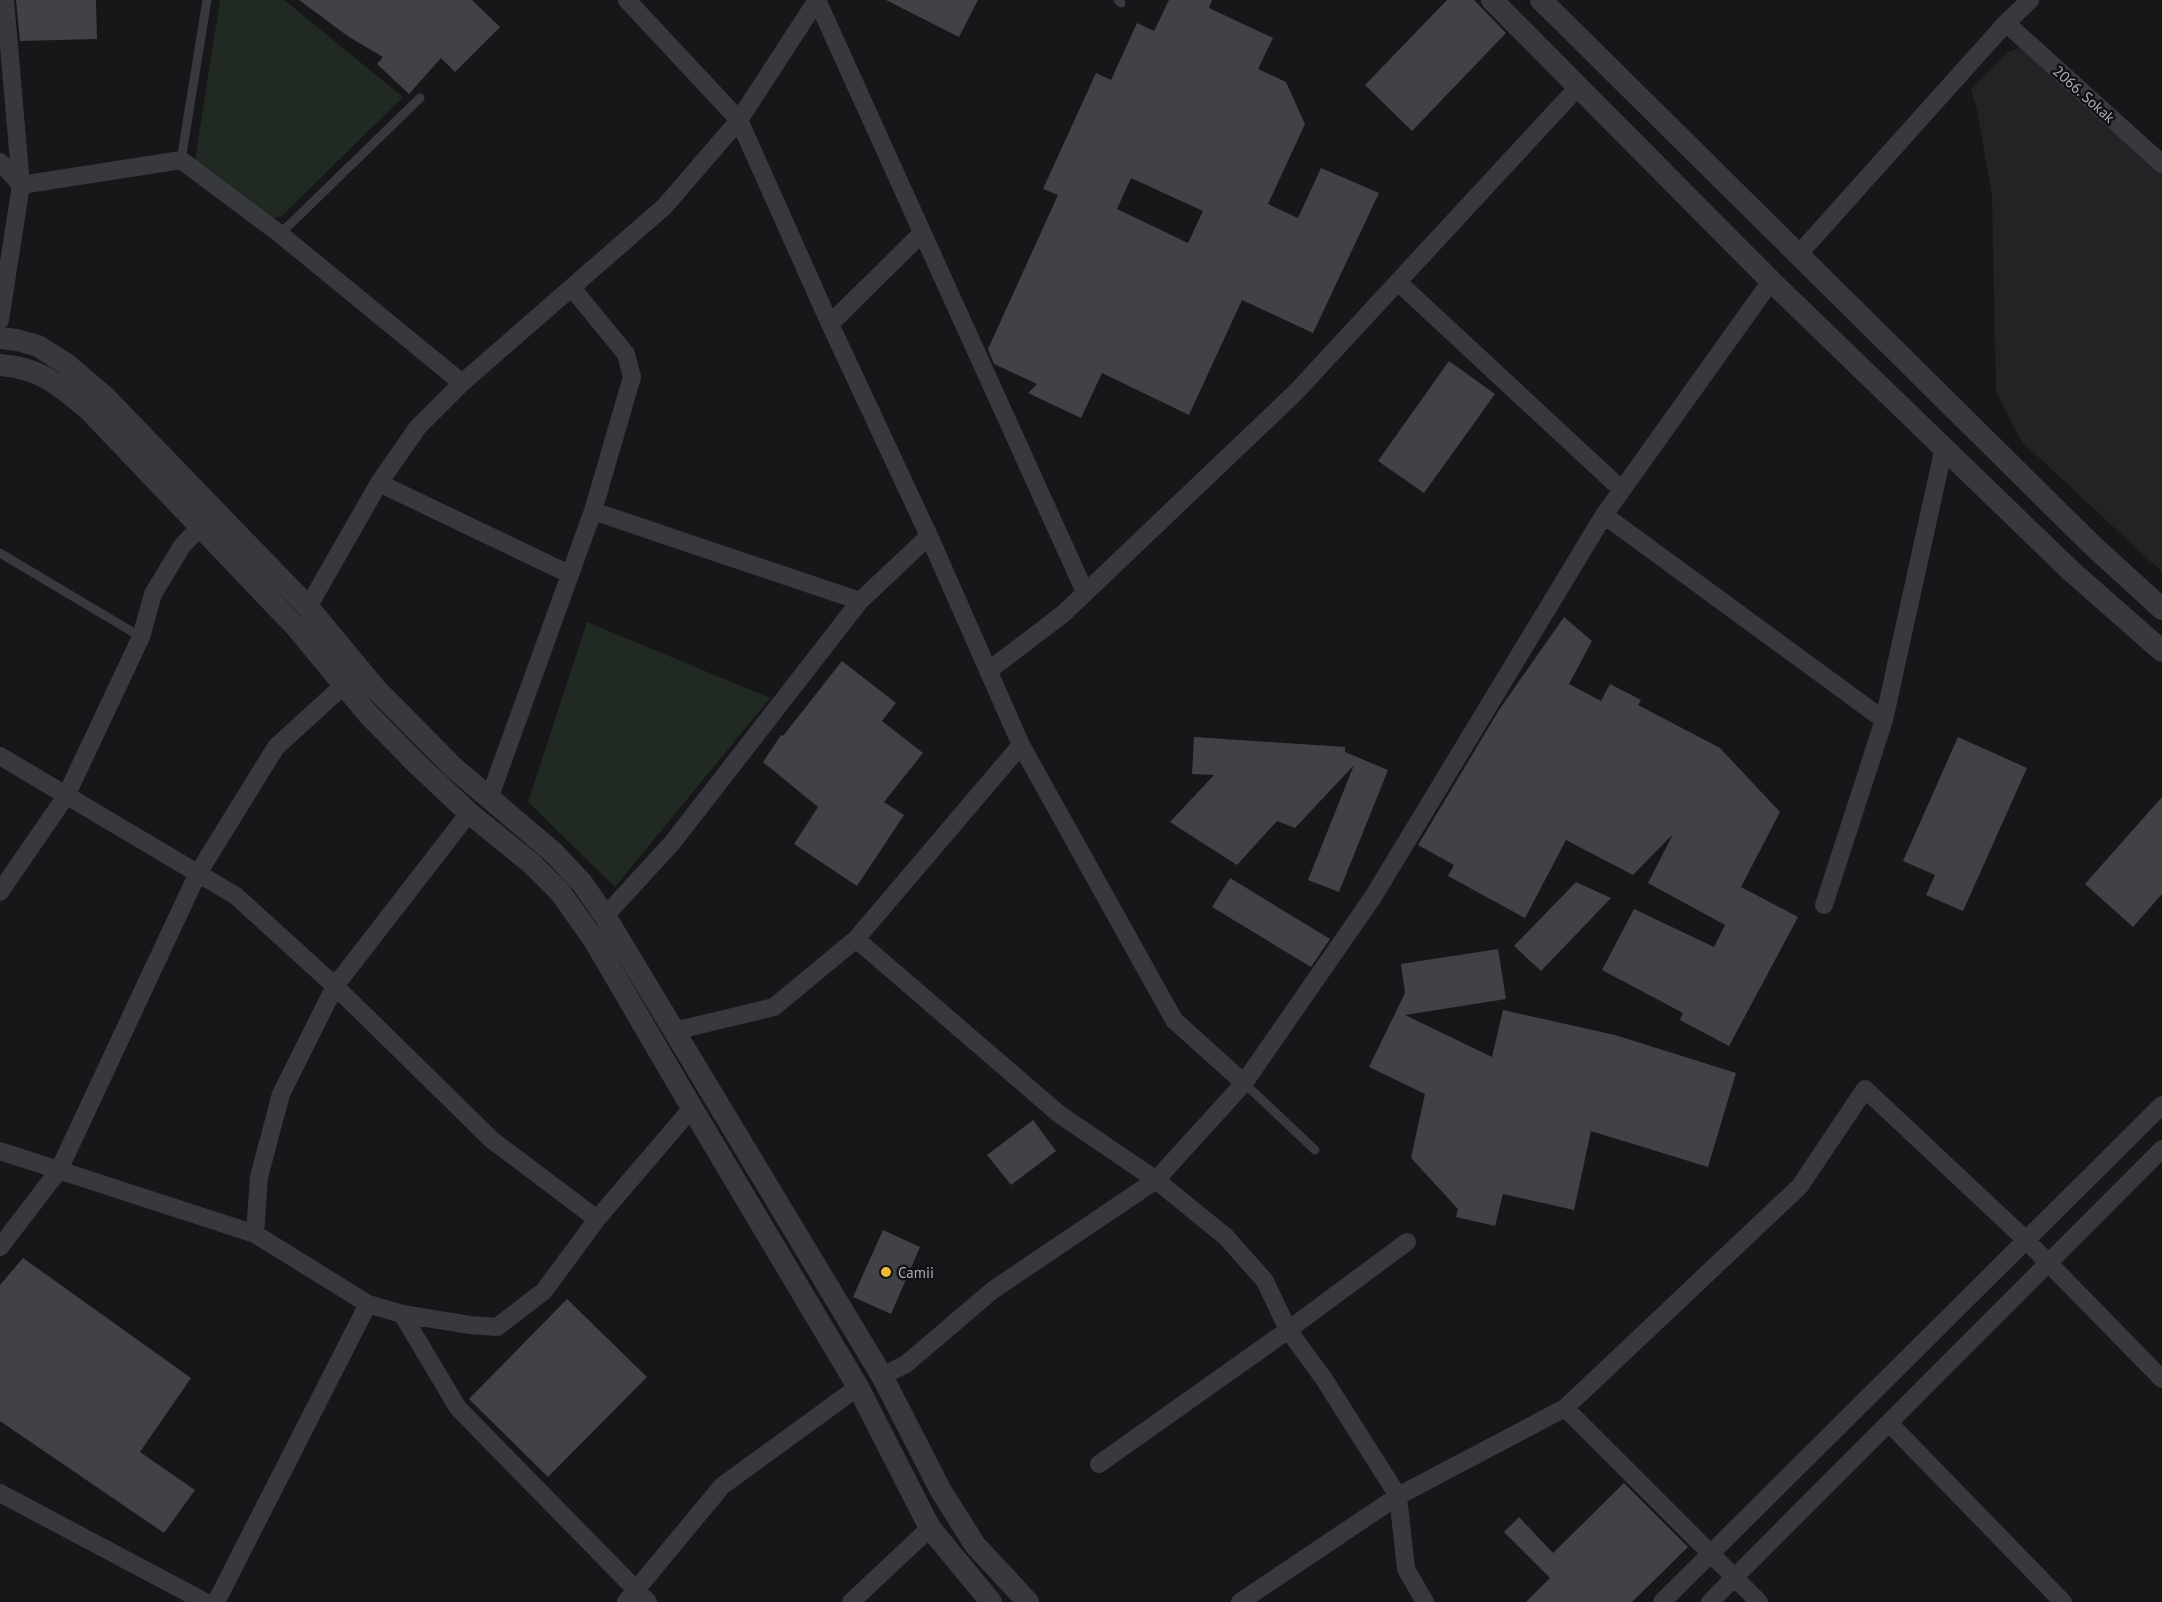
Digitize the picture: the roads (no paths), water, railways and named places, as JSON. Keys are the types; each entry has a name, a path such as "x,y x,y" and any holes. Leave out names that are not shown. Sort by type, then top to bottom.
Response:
{"street":[{"path":"0,320 21,185 5,0"},
{"path":"627,0 739,120 830,324 929,536 1021,745 1174,1020 1244,1083"},
{"path":"296,627 379,483 418,427 462,383 665,206 739,120 817,0"},
{"path":"817,0 1085,592"},
{"path":"1492,0 1771,281 2070,570 2162,651"},
{"path":"1541,0 1797,256 2091,544 2159,601"},
{"path":"402,1314 458,1408 637,1598 722,1486 858,1388 906,1364 993,1290 1156,1180 1244,1083 1373,897 1604,514 1771,281 1797,256 2006,23 2030,0"},
{"name":"2066. Sokak","path":"2006,23 2162,164"},
{"path":"988,671 1063,614 1296,392 1578,87"},
{"path":"21,185 181,160 280,234 462,383"},
{"path":"0,162 21,185"},
{"path":"830,324 922,233"},
{"path":"1398,282 1622,490"},
{"path":"255,1234 259,1177 280,1094 335,986 469,813 489,799 593,511 632,377 626,354 572,288"},
{"path":"0,338 38,345 65,363 104,396 308,607 376,689 453,767 554,853 582,882 605,916 882,1376 941,1491 975,1545 1028,1602"},
{"path":"0,364 21,367 51,379 89,410 296,627 368,714 416,764 560,891 594,940 858,1388 930,1528 991,1602"},
{"path":"1824,905 1884,720 1944,447"},
{"path":"379,483 569,574"},
{"path":"593,511 860,601"},
{"path":"1604,514 1884,720"},
{"path":"0,892 66,796 141,637 153,594 182,546 200,527"},
{"path":"605,916 672,843 860,601 929,536"},
{"path":"0,1247 59,1170 197,875 276,747 344,685"},
{"path":"674,1031 774,1007 856,939 1021,745"},
{"path":"0,756 197,875 236,896 335,986 492,1140 597,1219"},
{"path":"856,939 1059,1114 1156,1180 1226,1237 1265,1281 1288,1330 1324,1379 1398,1496 1406,1569 1425,1602"},
{"path":"1240,1602 1398,1496 1565,1408 1800,1186 1865,1089 2026,1240 2162,1379"},
{"path":"1662,1602 2162,1105"},
{"path":"0,1151 255,1234 368,1304 402,1314 497,1327 544,1291 597,1219 692,1108"},
{"path":"1710,1602 2162,1149"},
{"path":"1099,1464 1288,1330 1407,1242"},
{"path":"216,1602 368,1304"},
{"path":"1565,1408 1759,1602"},
{"path":"1889,1423 2063,1602"},
{"path":"0,1493 205,1602"},
{"path":"851,1602 930,1528"}],"lane":[{"path":"181,160 207,0"},
{"path":"280,234 420,98"},
{"path":"0,553 141,637"},
{"path":"1244,1083 1315,1150"}],"place":[{"name":"Camii","path":"886,1272"}]}
